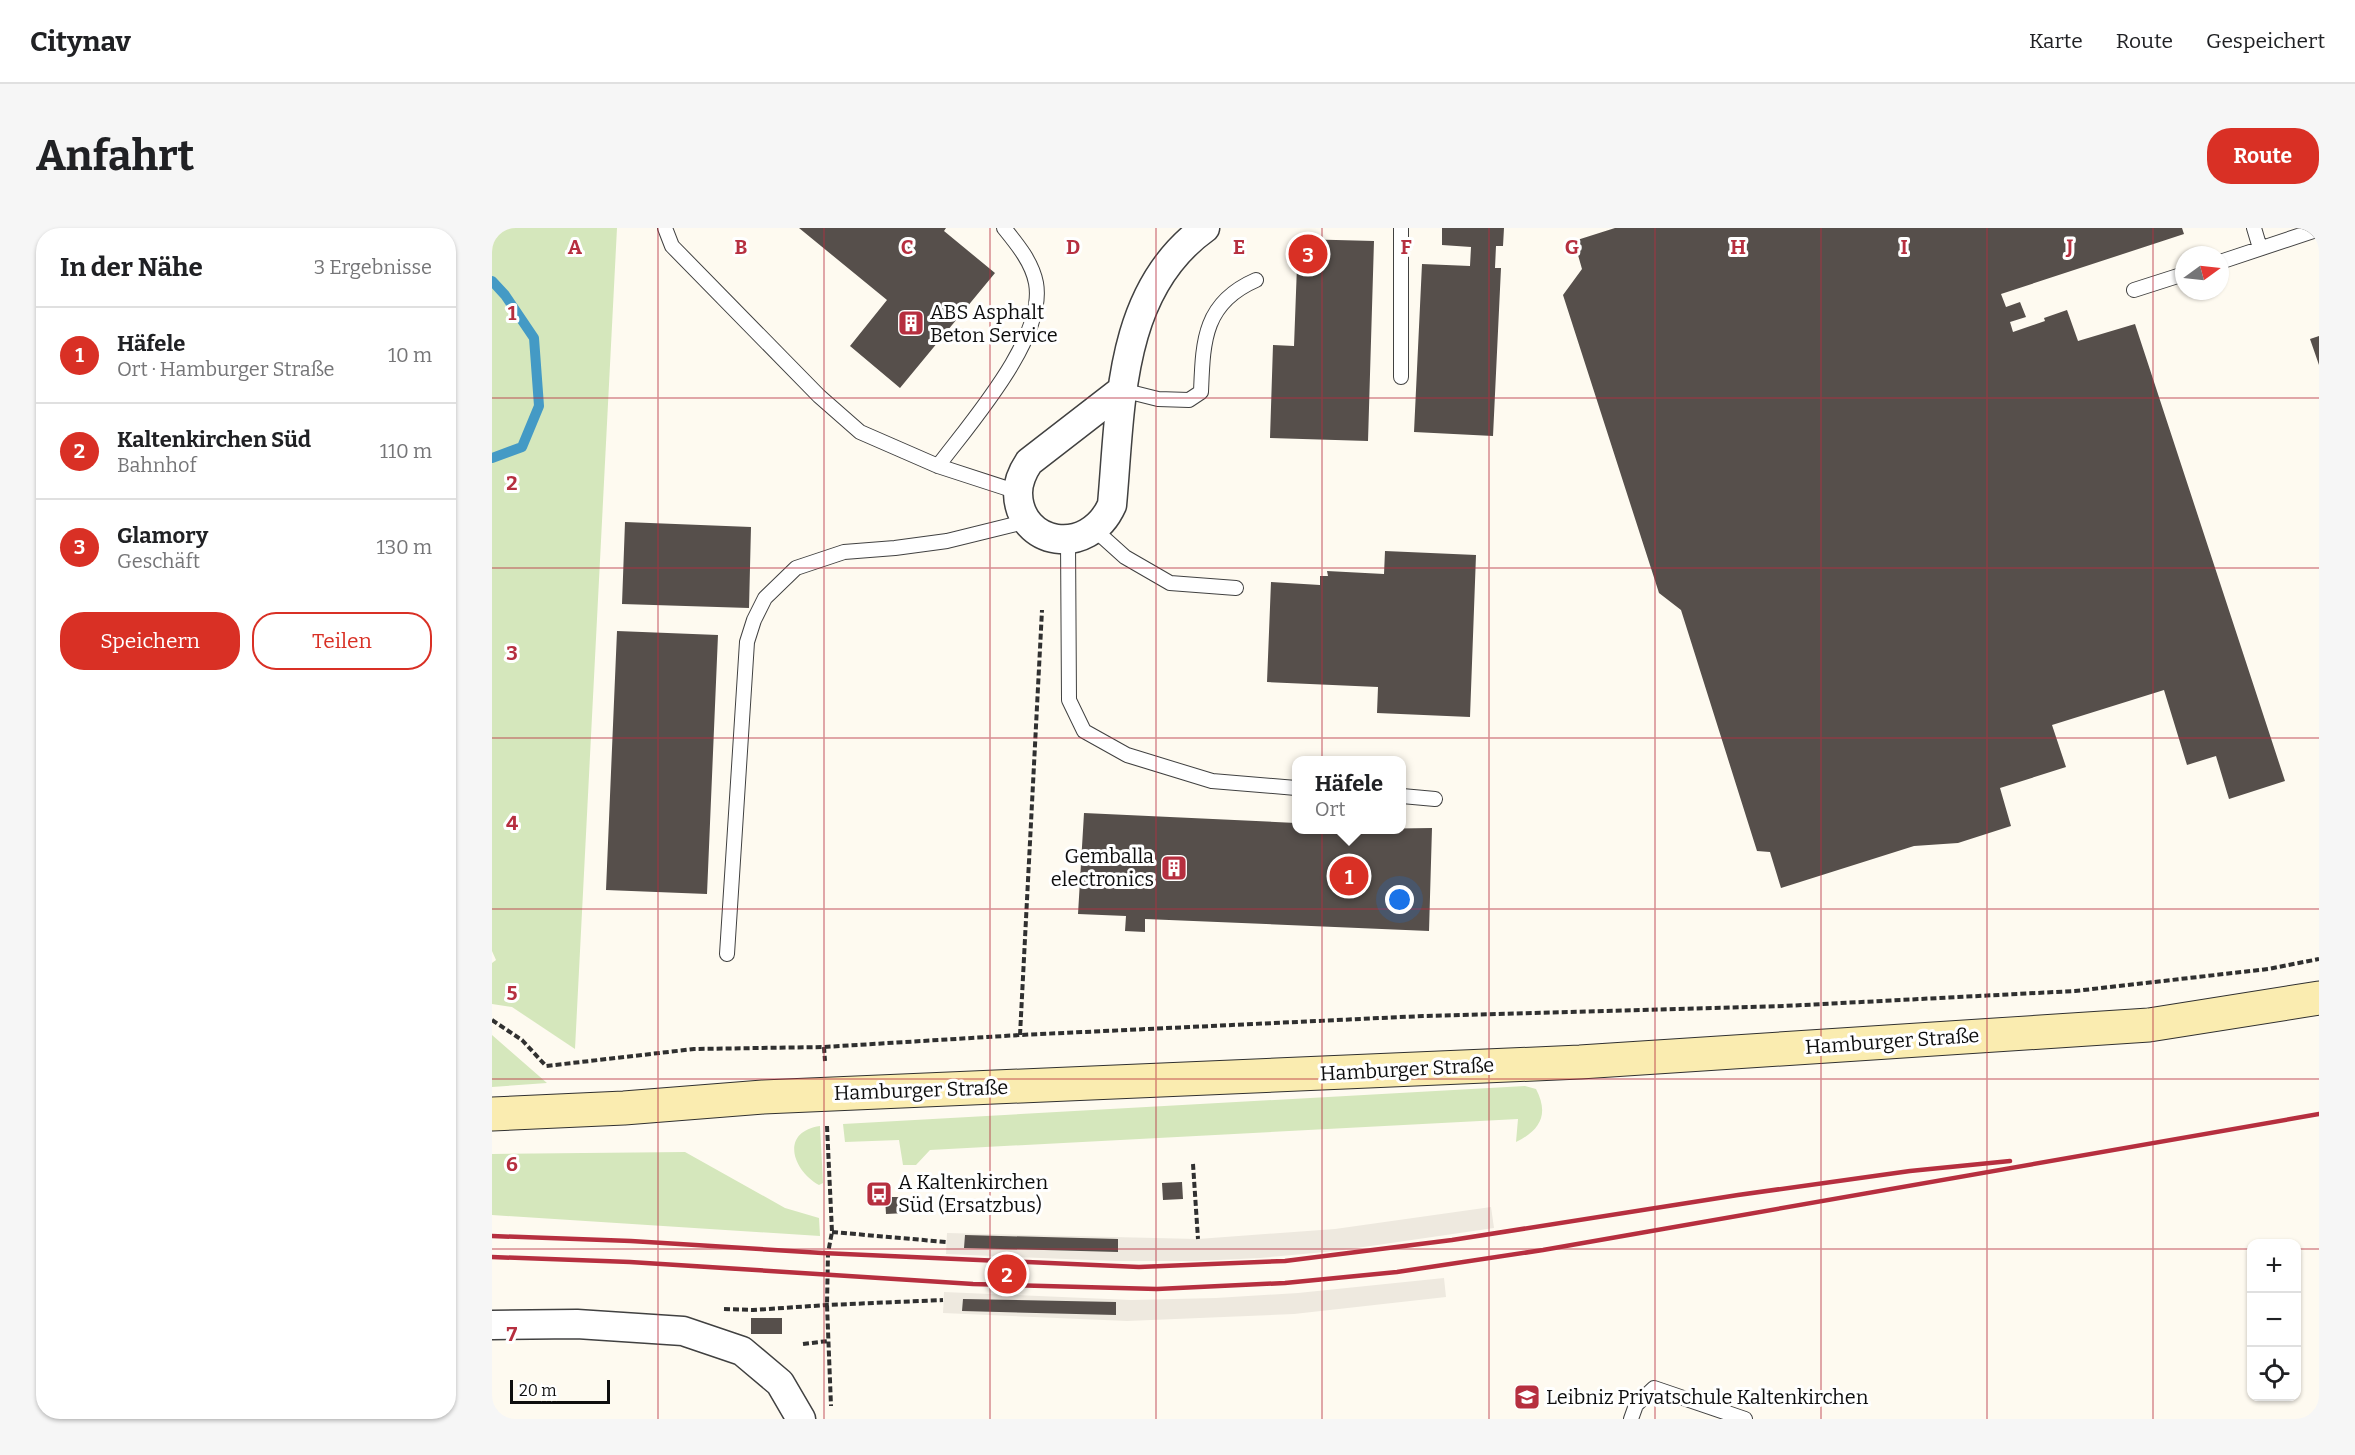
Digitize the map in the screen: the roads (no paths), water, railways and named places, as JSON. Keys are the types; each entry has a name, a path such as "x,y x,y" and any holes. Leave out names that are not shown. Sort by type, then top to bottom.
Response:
{"main road":[{"name":"Hamburger Straße","path":"492,1114 624,1108 826,1094 1568,1062 2149,1025 2319,998"}],"street":[{"path":"1122,390 1029,462 1021,476 1018,492 1021,508 1028,521 1039,532 1053,538 1068,540 1082,537 1095,530 1106,519 1112,505 1122,390 1134,329 1153,283 1189,239 1205,228"},
{"path":"492,1325 577,1324 683,1330 742,1351 780,1383 801,1419"}],"lane":[{"path":"664,228 672,246 819,396 860,432 938,466 1018,492"},
{"path":"938,466 1012,366 1028,335 1035,307 1036,284 1027,257 1004,228"},
{"path":"1401,228 1401,377"},
{"path":"2254,228 2260,248"},
{"path":"2229,259 2319,229"},
{"path":"2134,290 2175,277"},
{"path":"1122,390 1158,399 1189,400 1200,392 1207,328 1216,310 1236,288 1256,280"},
{"path":"727,954 747,642 765,598 796,568 844,552 947,541 1028,521"},
{"path":"1095,530 1125,557 1170,584 1236,588"},
{"path":"1068,540 1069,700 1084,730 1127,755 1212,781 1292,788"},
{"path":"1406,796 1435,798"},
{"path":"1631,1419 1636,1405 1654,1388 1745,1419"}],"waterway":[{"path":"492,281 505,295 534,338 539,406 522,447 492,458"}],"railway":[{"path":"492,1257 630,1262 973,1284 1157,1289 1285,1283 1397,1272 1543,1250 2319,1114"},
{"path":"492,1236 1139,1267 1285,1261 1452,1240 1738,1195 1910,1171 2010,1161"}],"place":[{"name":"Glamory","path":"1308,254"},
{"name":"ABS Asphalt Beton Service","path":"911,323"},
{"name":"Gemballa electronics","path":"1174,868"},
{"name":"Häfele","path":"1349,876"},
{"name":"A Kaltenkirchen Süd (Ersatzbus)","path":"879,1194"},
{"name":"Kaltenkirchen Süd","path":"1007,1274"},
{"name":"Leibniz Privatschule Kaltenkirchen","path":"1527,1397"}]}
